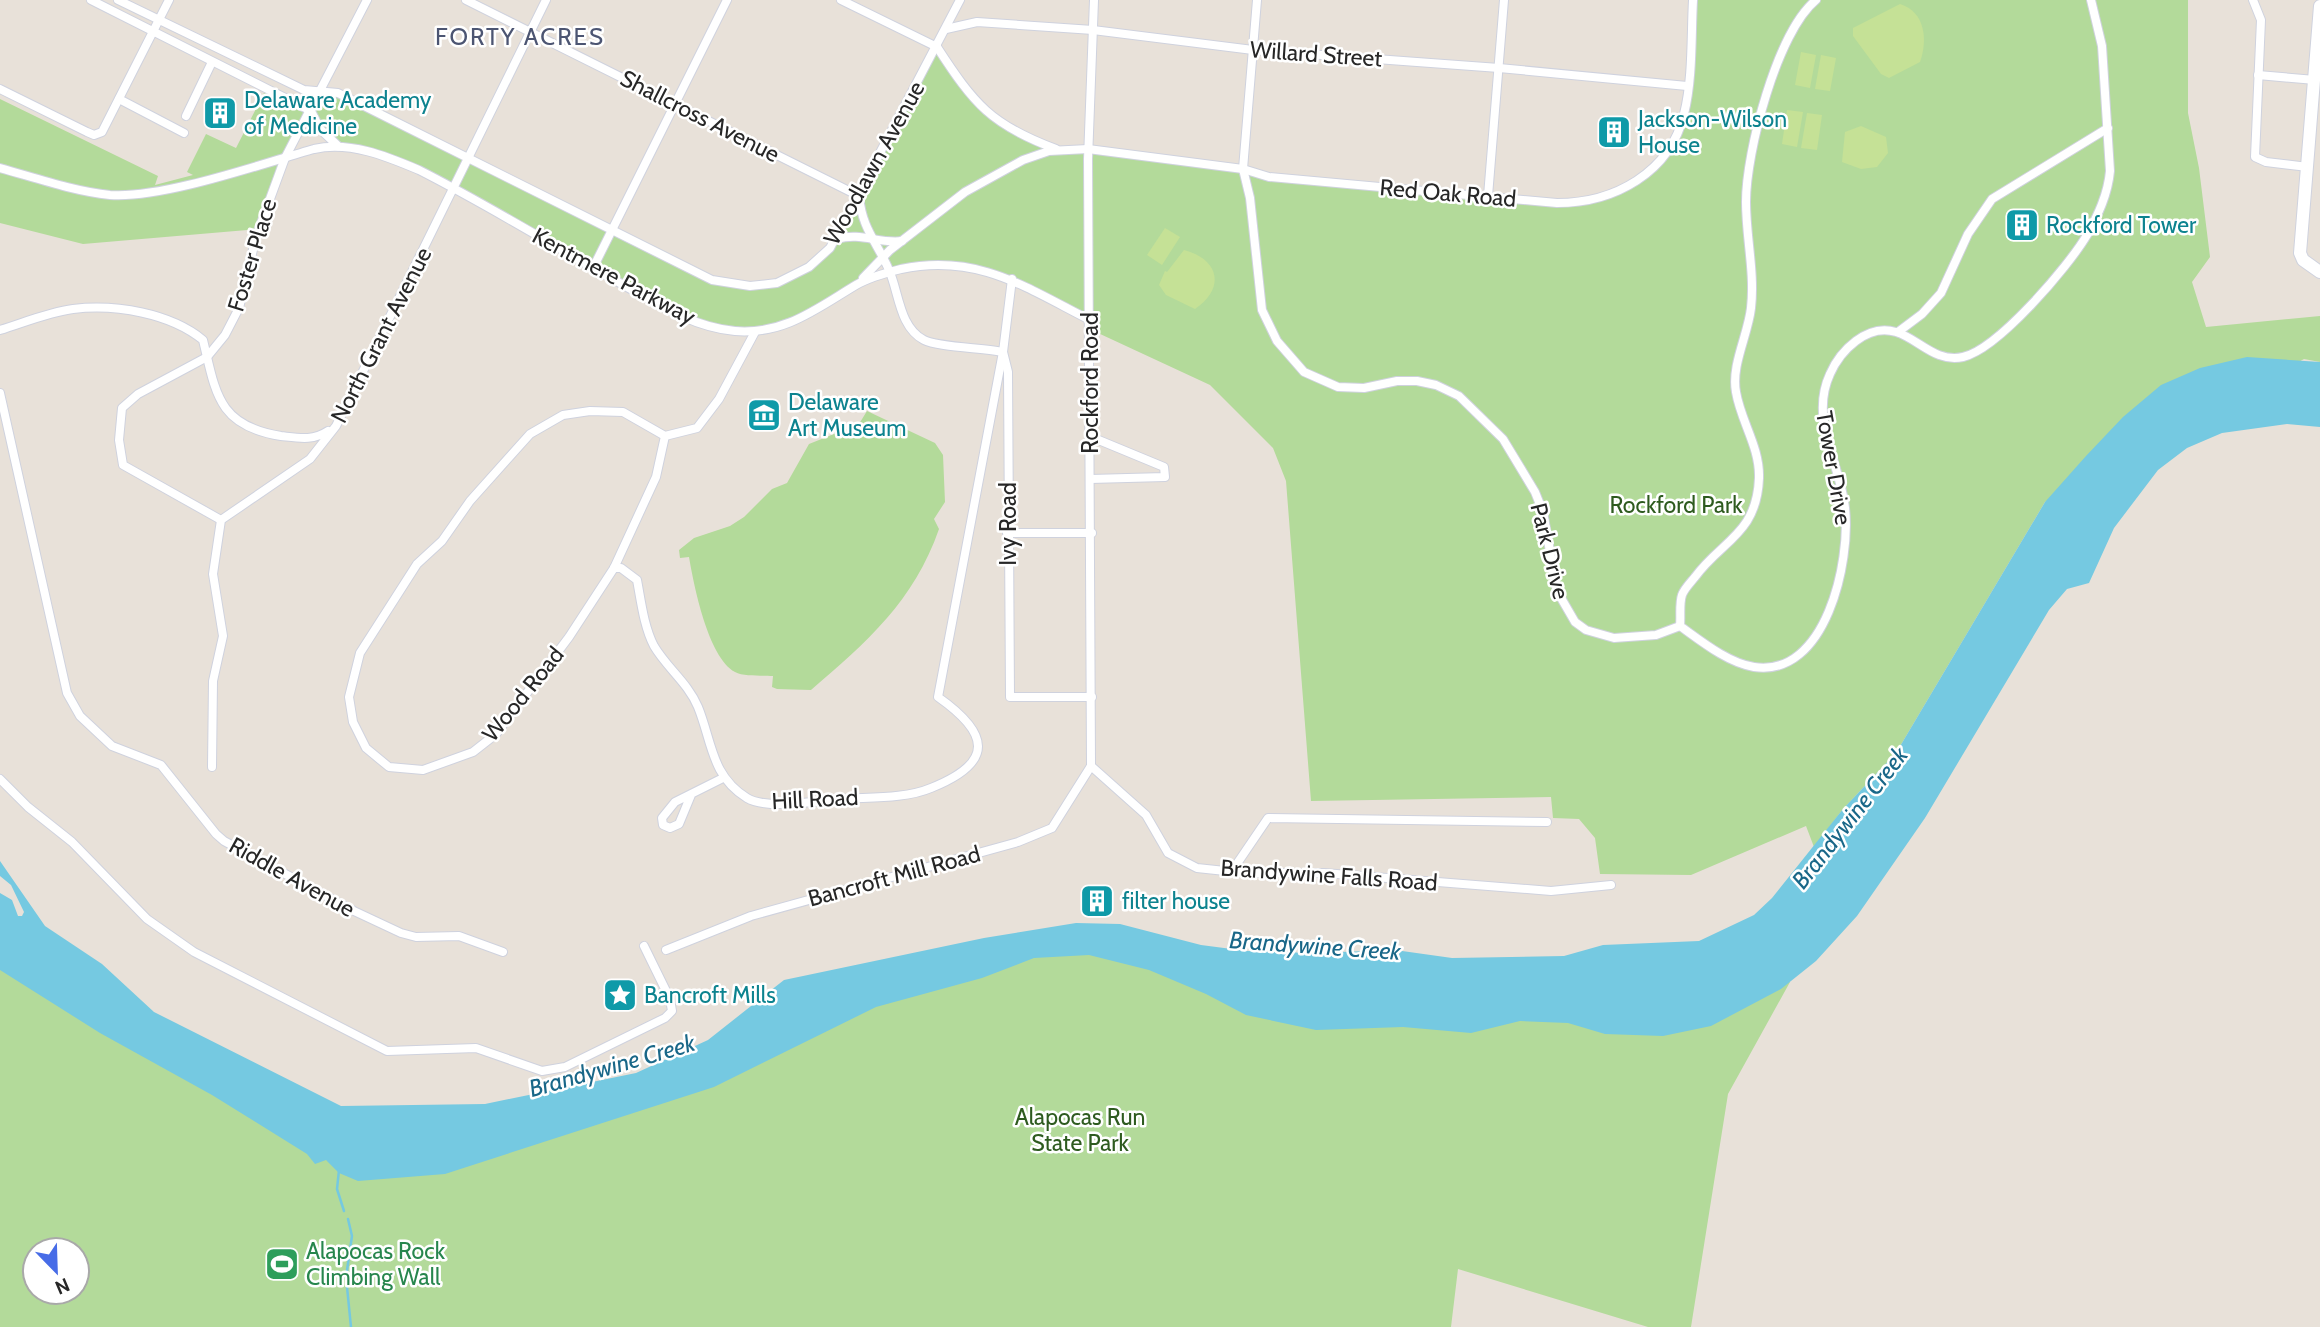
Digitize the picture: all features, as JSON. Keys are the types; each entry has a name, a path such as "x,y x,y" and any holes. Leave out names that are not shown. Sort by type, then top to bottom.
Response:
{"street":[{"path":"91,0 311,111 320,129 338,146"},
{"name":"Kentmere Parkway","path":"118,0 304,90 334,91 712,279"},
{"path":"0,89 87,132 98,134 104,130 169,0"},
{"name":"Foster Place","path":"221,520 123,465 119,424 122,408 138,394 207,357 225,335 239,308 256,237 285,158 368,0"},
{"name":"Shallcross Avenue","path":"466,0 859,197"},
{"name":"North Grant Avenue","path":"221,520 310,458 336,426 546,0"},
{"path":"593,268 727,0"},
{"path":"841,0 937,47"},
{"name":"Woodlawn Avenue","path":"712,279 750,286 777,283 809,267 837,239 960,0"},
{"name":"Rockford Road","path":"1091,766 1092,533 1088,149 1094,0"},
{"name":"Park Drive","path":"1257,0 1243,169 1250,198 1262,310 1270,331 1290,359 1315,379 1338,387 1364,388 1397,381 1417,381 1436,385 1459,396 1503,439 1535,492 1543,512 1557,591 1575,622 1599,635 1614,638 1656,635 1680,626"},
{"path":"1488,196 1504,0"},
{"name":"Red Oak Road","path":"855,286 902,241 948,204 981,182 1023,160 1059,150 1088,149 1243,169 1269,177 1569,203 1598,199 1623,190 1644,175 1670,147 1684,114 1693,0"},
{"path":"1680,626 1682,594 1699,571 1737,537 1755,504 1759,477 1754,442 1735,384 1751,310 1752,284 1746,202 1751,152 1758,120 1788,41 1806,10 1816,0"},
{"path":"2091,0 2102,46 2109,128 2108,191 2086,237 2027,309 1993,340 1964,357 1940,356 1898,332 1941,293 1968,234 1992,199 2109,128"},
{"path":"2253,0 2261,16 2255,157 2266,162 2308,167"},
{"path":"2320,6 2300,253 2303,260 2320,272"},
{"name":"Willard Street","path":"946,29 977,22 1093,30 1253,50 1499,68 1687,86"},
{"name":"Red Oak Road","path":"937,47 964,88 989,116 1012,131 1059,150"},
{"path":"186,116 212,62"},
{"path":"2258,75 2315,80"},
{"path":"119,99 184,134"},
{"name":"Kentmere Parkway","path":"0,169 84,191 122,195 151,191 338,146 387,157 455,188 593,268 693,320 714,328 755,332 797,321 828,305 855,286 890,272 953,265 1012,279 1090,320"},
{"path":"859,197 864,227 890,272 905,320 914,333 926,342 1003,352 1012,279"},
{"path":"837,239 857,235 890,242 902,241"},
{"path":"0,330 71,309 120,310 173,320 203,340 219,401 244,426 260,432 316,439 336,426"},
{"name":"Tower Drive","path":"1680,626 1714,649 1754,667 1787,665 1822,631 1832,603 1846,537 1845,507 1827,442 1822,405 1825,389 1830,373 1845,349 1865,335 1888,330 1898,332"},
{"path":"665,436 697,428 719,399 755,332"},
{"name":"Ivy Road","path":"1003,352 1008,372 1010,697 1092,697"},
{"name":"Hill Road","path":"614,568 621,568 637,580 645,621 655,647 698,706 711,753 723,778 749,799 787,803 908,794 931,789 965,769 975,758 979,743 971,723 938,696 1003,352"},
{"name":"Riddle Avenue","path":"0,393 67,693 80,716 112,746 161,765 224,841 354,911 401,933 416,937 459,936 503,952"},
{"name":"Wood Road","path":"590,411 624,412 665,436 656,477 614,568 523,702 496,734 474,752 423,770 389,767 366,748 353,722 349,697 360,653 417,564 442,541 470,501 530,435 563,415 590,411"},
{"path":"1089,436 1164,467 1165,477 1090,479"},
{"path":"212,767 213,681 223,636 213,574 221,520"},
{"path":"1007,533 1092,533"},
{"name":"Brandywine Falls Road","path":"1091,766 1146,815 1168,853 1197,868 1324,873 1551,891 1611,885"},
{"name":"Bancroft Mill Road","path":"666,950 751,915 1018,842 1052,828 1091,766"},
{"path":"691,795 723,778"},
{"path":"0,779 28,807 72,842 147,919 200,956 387,1051 476,1048 542,1070 565,1067 665,1018 672,1011 670,999 644,946"},
{"path":"1232,871 1268,818 1547,822"}],"green space":[{"name":"Rockford Park","path":"1693,0 2188,0 2188,113 2199,168 2210,257 2192,282 2206,327 2320,316 2320,362 2304,359 2045,502 1896,753 1843,809 1814,847 1806,826 1691,875 1600,874 1595,838 1579,819 1553,818 1551,797 1311,801 1286,481 1273,448 1210,385 1098,333 1073,310 1011,280 947,264 890,272 883,258 863,278 797,321 732,331 684,317 419,170 338,146 311,112 285,158 259,229 83,244 0,223 0,99 158,176 155,185 193,175 187,172 206,134 236,148 266,89 311,111 322,91 334,91 712,280 737,286 790,278 830,248 937,47 981,108 1059,150 1088,149 1255,174 1557,203 1611,195 1662,157 1684,114"},
{"path":"1900,4 1915,13 1922,27 1924,44 1920,62 1889,78 1881,74 1853,36 1853,28"},
{"path":"1801,52 1816,55 1810,88 1795,85"},
{"path":"1821,55 1836,58 1830,91 1815,89"},
{"path":"1787,110 1803,112 1797,147 1782,144"},
{"path":"1807,113 1822,115 1817,150 1801,148"},
{"path":"1861,126 1886,137 1888,153 1877,167 1861,169 1842,162 1845,132"},
{"path":"1165,228 1180,237 1162,265 1147,255"},
{"path":"1184,250 1205,260 1214,275 1211,292 1195,309 1166,295 1159,285 1165,271 1167,272"},
{"path":"867,411 935,443 943,455 945,502 934,519 939,529 929,555 887,618 851,655 811,690 777,689 772,687 773,676 739,674 725,664 717,652 704,620 689,557 680,558 679,550 694,538 730,526 744,517 772,489 787,483 809,444 859,424"},
{"name":"Alapocas Run State Park","path":"0,927 340,1147 480,1131 1063,933 1235,968 1776,970 1790,982 1728,1094 1691,1327 1648,1327 1458,1269 1451,1327 0,1327"}],"water":[{"name":"Brandywine Creek","path":"2247,357 2320,362 2320,427 2287,424 2222,433 2187,448 2158,470 2114,528 2089,583 2067,589 2049,610 1925,818 1857,916 1816,961 1781,989 1711,1026 1663,1036 1605,1034 1568,1023 1520,1021 1471,1033 1403,1027 1316,1030 1246,1015 1206,994 1149,970 1089,955 1034,958 982,978 876,1007 714,1087 445,1174 358,1181 339,1173 326,1160 315,1164 307,1154 212,1095 100,1033 0,970 0,893 12,900 18,916 22,916 24,912 11,885 0,876 0,861 45,926 102,964 154,1012 341,1106 485,1104 636,1073 708,1040 784,980 984,938 1076,923 1120,924 1201,945 1247,951 1313,953 1395,950 1452,958 1564,956 1603,945 1699,941 1754,915 1772,898 1843,809 1896,753 2045,502 2086,456 2123,417 2161,385 2200,368"}],"waterway":[{"path":"339,1170 337,1189 344,1211"},
{"path":"348,1219 352,1236 346,1277 351,1327"}],"place":[{"name":"Delaware Academy of Medicine","path":"220,113"},
{"name":"Jackson-Wilson House","path":"1614,132"},
{"name":"Rockford Tower","path":"2022,225"},
{"name":"Delaware Art Museum","path":"764,415"},
{"name":"filter house","path":"1097,901"},
{"name":"Bancroft Mills","path":"620,995"},
{"name":"Alapocas Rock Climbing Wall","path":"282,1264"}],"district":[{"name":"FORTY ACRES","path":"520,37"}]}
